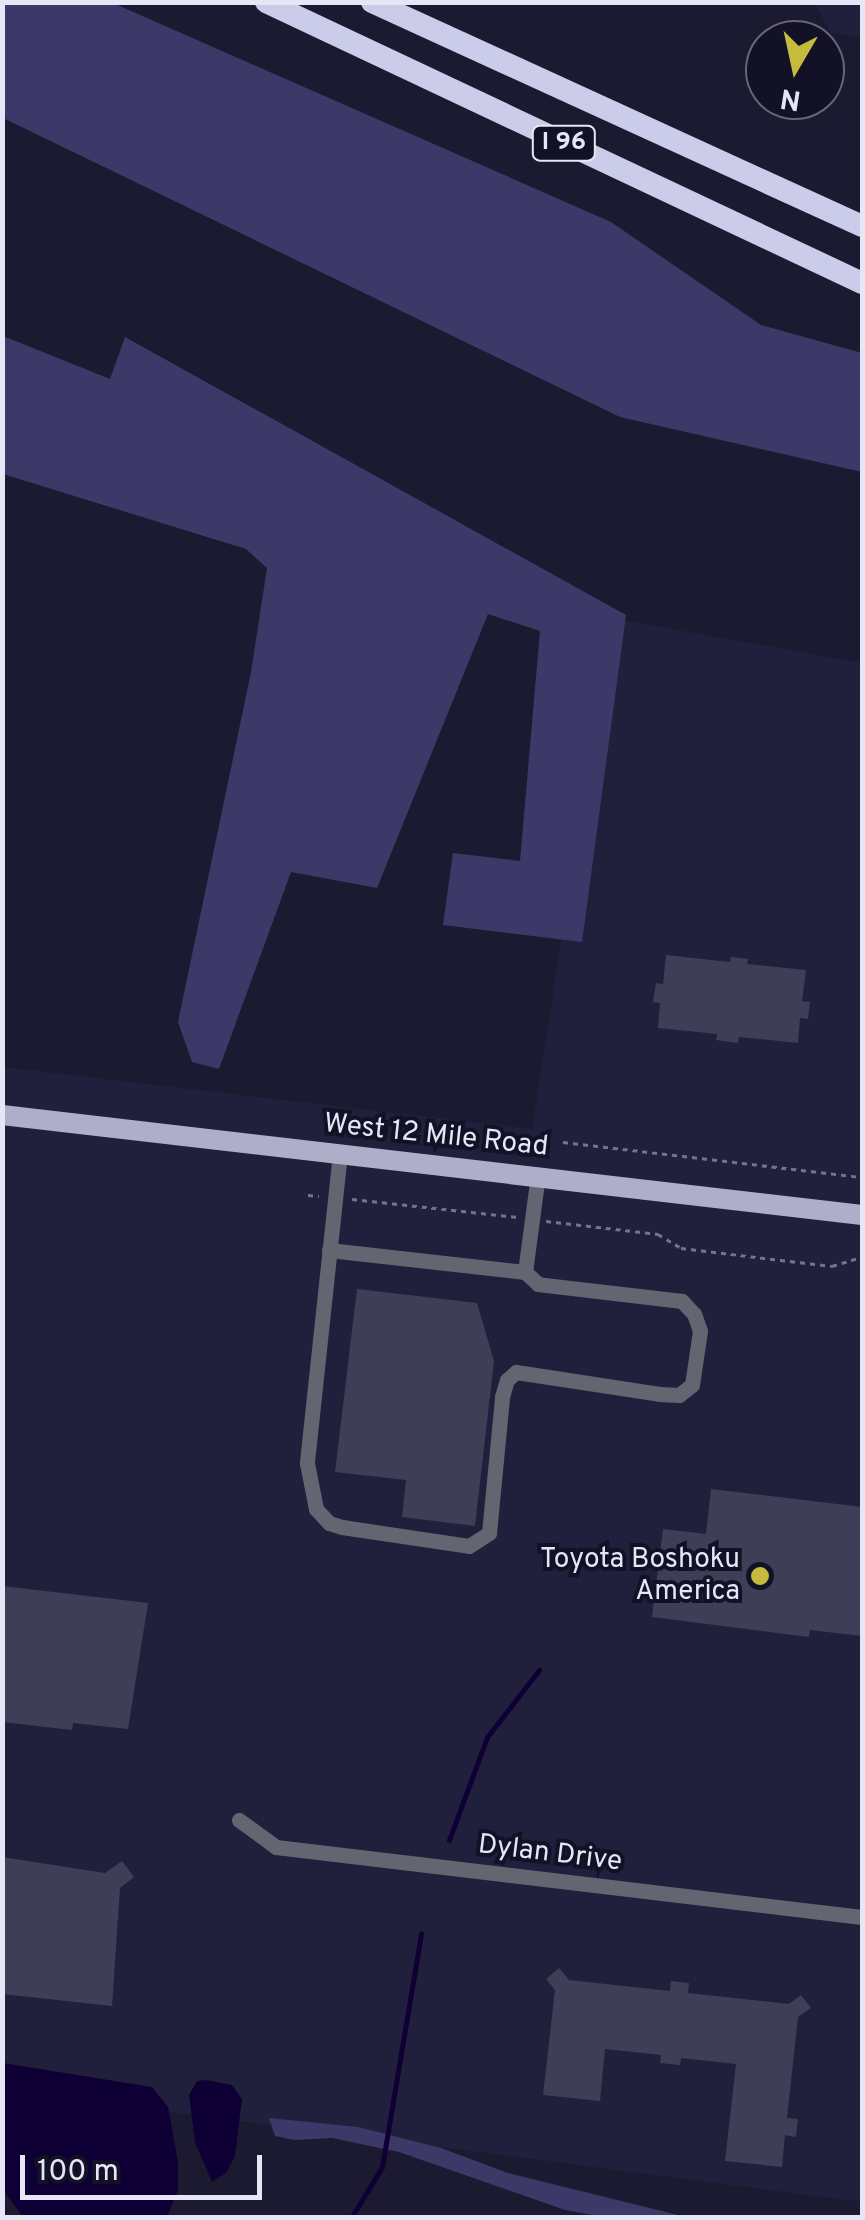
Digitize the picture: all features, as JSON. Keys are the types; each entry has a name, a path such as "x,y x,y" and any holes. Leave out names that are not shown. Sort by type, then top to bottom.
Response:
{"highway":[{"name":"I 96","path":"266,2 862,283"},
{"name":"I 96","path":"372,2 862,226"}],"main road":[{"name":"West 12 Mile Road","path":"2,1115 862,1214"}],"street":[{"path":"329,1250 526,1272 538,1284 682,1301 694,1314 700,1331 692,1385 680,1394 660,1394 516,1372 507,1380 502,1397 488,1533 469,1546 342,1528 328,1522 316,1509 307,1463 329,1250 340,1153"},
{"path":"526,1272 538,1175"},
{"name":"Dylan Drive","path":"240,1820 276,1847 862,1916"}],"path":[{"path":"563,1142 862,1177"},
{"path":"308,1195 658,1234 680,1248 832,1266 862,1257"}],"shaded area":[{"path":"2,3 113,3 611,222 761,325 862,353 862,472 620,417 3,118"},
{"path":"814,3 862,3 862,38 845,35 845,20 824,20"},
{"path":"3,336 110,379 125,337 626,615 582,942 443,925 453,853 520,861 540,631 488,614 377,888 291,872 219,1069 192,1062 178,1022 251,672 267,568 246,549 3,474"},
{"path":"611,618 862,663 862,2202 3,2090 3,1067 532,1129"},
{"path":"3,2063 152,2087 168,2107 178,2162 178,2190 167,2217 23,2217 3,2190"},
{"path":"197,2081 232,2085 242,2099 235,2156 226,2173 212,2182 195,2142 189,2095"},
{"path":"269,2118 358,2127 441,2148 508,2173 686,2217 603,2217 565,2210 399,2152 332,2138 294,2140 275,2136"}],"building":[{"path":"666,955 730,962 731,957 748,959 747,964 806,970 802,1001 810,1002 808,1019 800,1018 798,1043 739,1037 738,1043 716,1040 717,1034 658,1028 660,1003 653,1002 656,983 663,984"},
{"path":"357,1289 477,1303 494,1361 475,1526 402,1517 406,1480 335,1472"},
{"name":"Toyota Boshoku America","path":"711,1489 862,1507 862,1636 810,1630 809,1637 652,1617 663,1529 706,1534"},
{"path":"2,1586 148,1603 128,1729 73,1723 72,1730 2,1722"},
{"path":"2,1857 105,1873 122,1861 134,1877 120,1888 112,2006 2,1994"},
{"path":"559,1968 569,1980 670,1991 671,1981 689,1983 688,1993 789,2004 801,1995 811,2008 798,2017 787,2118 798,2119 796,2137 785,2135 782,2167 725,2161 736,2064 681,2058 680,2065 660,2063 661,2055 605,2049 600,2101 543,2095 555,1990 546,1979"}],"waterway":[{"path":"449,1840 487,1737 539,1670"},
{"path":"351,2218 382,2167 421,1933"}],"place":[{"name":"Toyota Boshoku America","path":"760,1576"}]}
